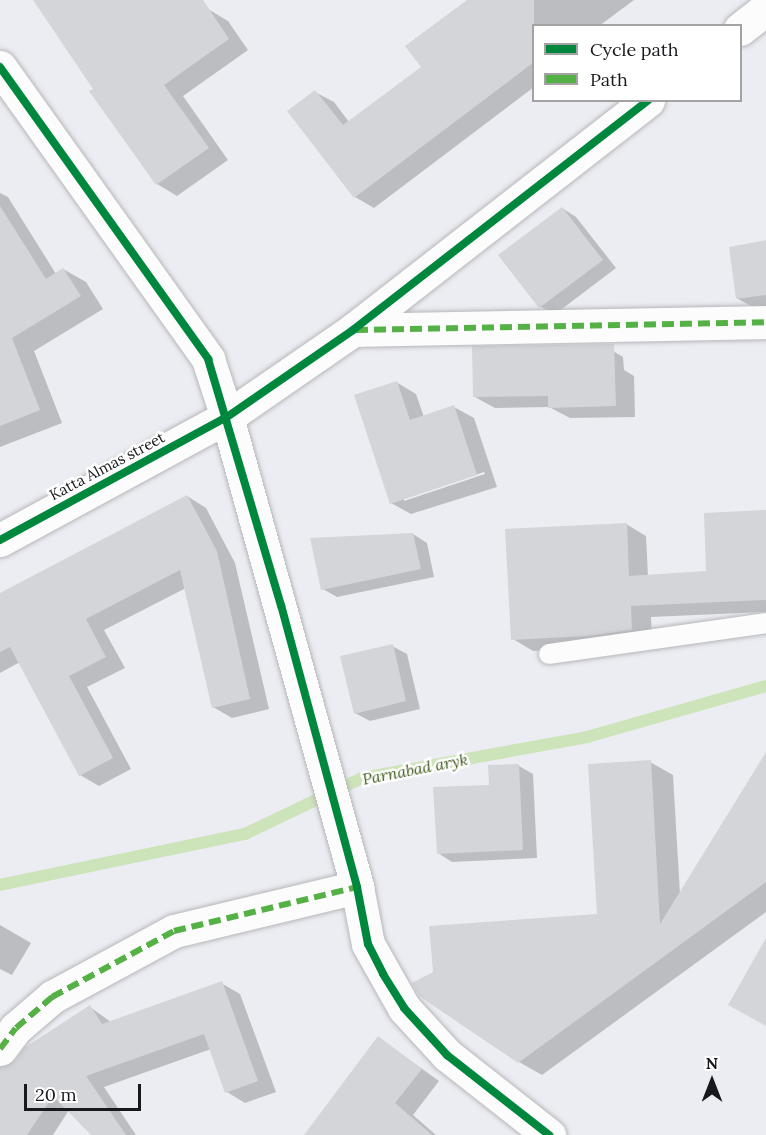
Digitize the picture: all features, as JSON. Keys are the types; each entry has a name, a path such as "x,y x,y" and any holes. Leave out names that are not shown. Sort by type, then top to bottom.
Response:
{"street":[{"path":"742,27 766,9"},
{"path":"0,67 208,358 227,417 327,777 357,887 368,944 404,1008 447,1055 549,1135"},
{"name":"Katta Almas street","path":"0,540 227,417 353,330 645,102"},
{"path":"353,330 766,322"},
{"path":"0,1049 16,1028 52,997 174,931 357,887"}],"lane":[{"path":"549,654 766,623"}],"building":[{"path":"33,0 203,0 229,39 164,85 209,148 156,185 89,91 93,89"},
{"path":"467,0 534,0 532,64 354,198 287,111 315,90 343,125 421,67 405,46"},
{"path":"0,206 46,279 63,268 81,296 12,338 40,410 0,426"},
{"path":"562,207 603,260 539,308 498,255"},
{"path":"766,240 766,295 736,299 729,247"},
{"path":"614,344 616,406 548,408 548,396 473,397 472,346"},
{"path":"397,381 410,420 454,405 477,475 390,504 354,395"},
{"path":"187,495 217,551 250,699 212,708 180,570 86,619 106,657 69,676 113,758 79,776 10,647 0,652 0,593"},
{"path":"766,510 766,600 631,606 632,630 588,636 511,640 505,529 627,523 629,576 706,571 704,513"},
{"path":"413,533 421,569 321,590 310,538"},
{"path":"393,644 406,701 354,714 340,656"},
{"path":"766,752 766,882 518,1063 419,996 412,983 433,972 429,926 597,914 588,764 651,760 660,924"},
{"path":"519,764 523,850 437,854 433,787 489,785 488,765"},
{"path":"766,938 766,1026 728,1005"},
{"path":"222,981 258,1081 225,1093 204,1034 86,1076 126,1135 91,1135 53,1096 27,1135 0,1135 0,1067 15,1061 24,1048 90,1005 102,1024"},
{"path":"378,1036 422,1069 395,1103 432,1135 304,1135"}],"waterway":[{"name":"Parnabad aryk","path":"0,885 245,834 362,778 587,737 766,686"}],"marked path":[{"path":"356,330 766,322"},
{"path":"0,1049 16,1028 52,997 174,931 357,887"}],"cycle path":[{"path":"0,67 208,359 281,605 357,887 368,944 383,974 404,1008 447,1055 549,1135"},
{"path":"0,540 227,417 353,330 645,102"}]}
